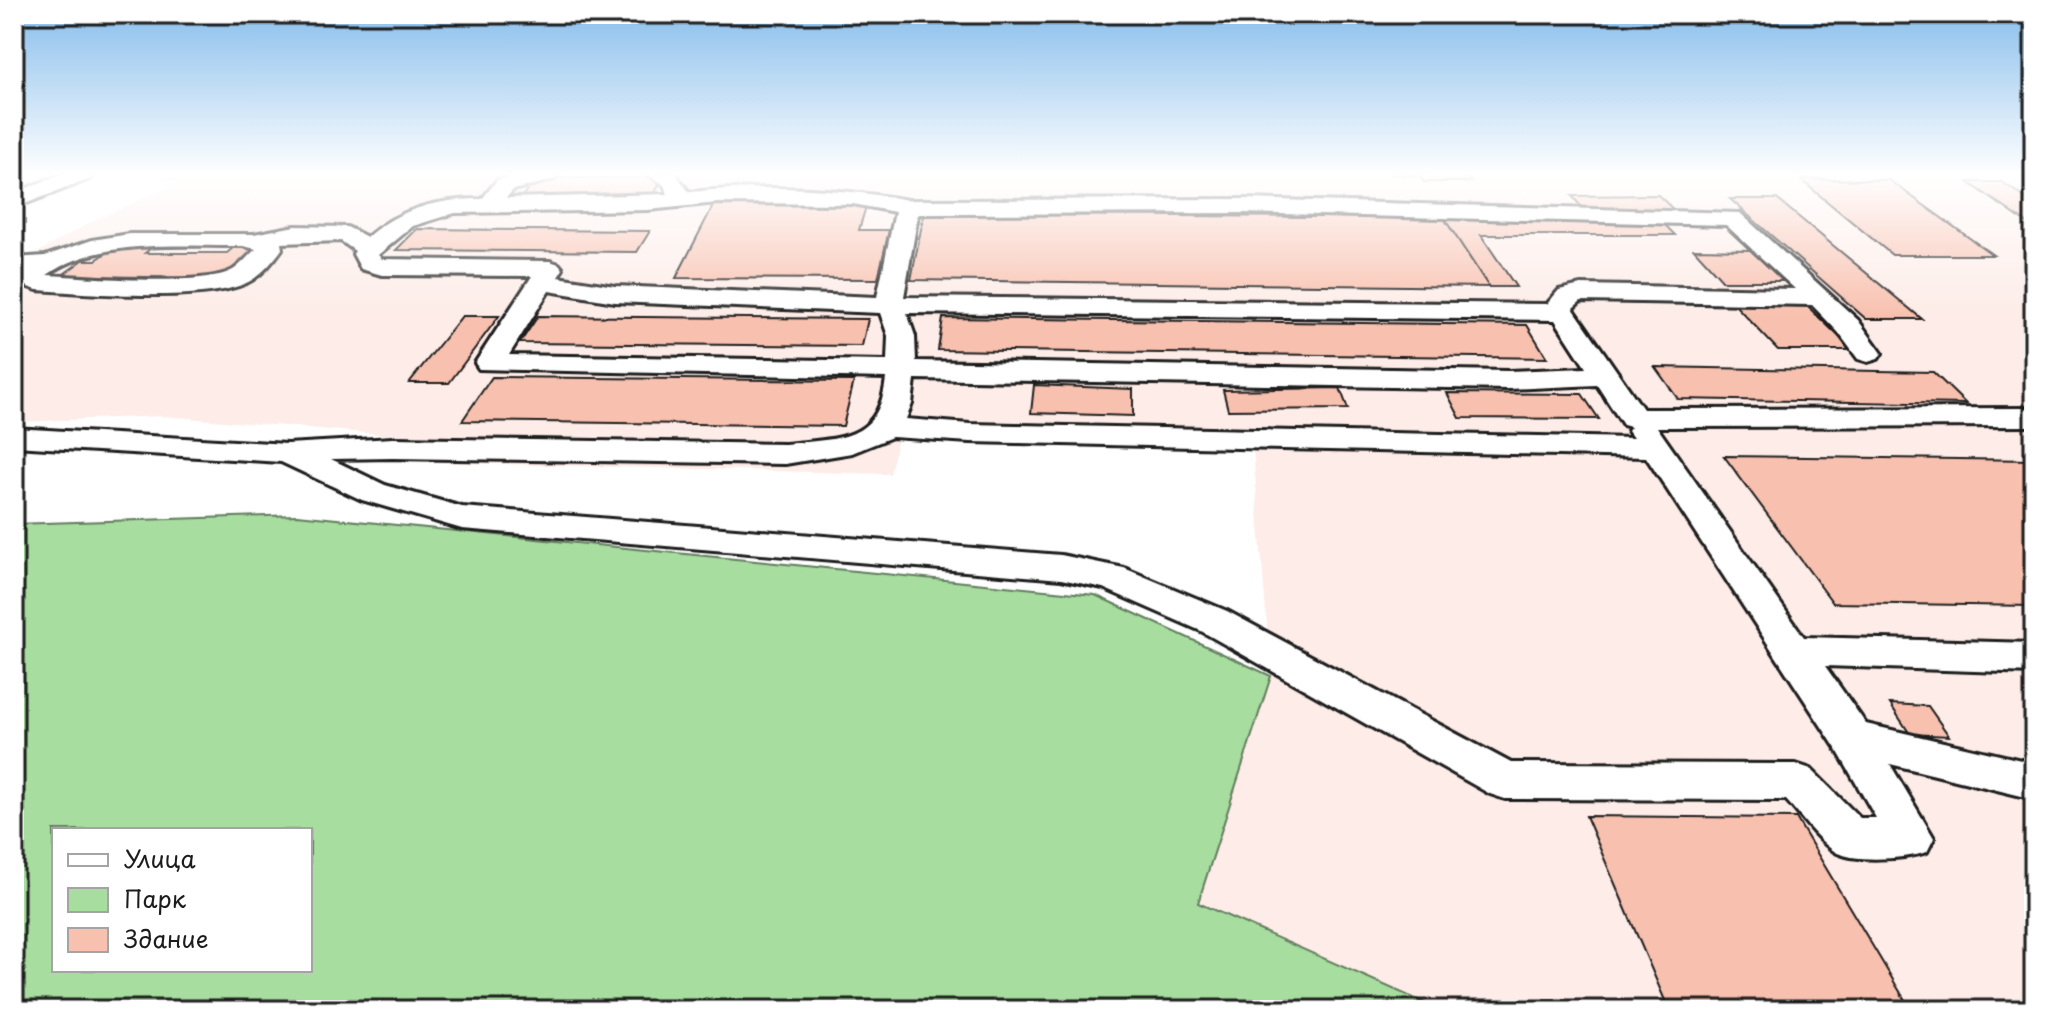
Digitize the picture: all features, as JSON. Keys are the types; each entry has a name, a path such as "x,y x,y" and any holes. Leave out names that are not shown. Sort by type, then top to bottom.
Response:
{"street":[{"path":"402,222 365,254 370,264 382,267 550,269 489,363 1508,380 1605,376"},
{"path":"14,437 282,452 393,448 785,454 833,447 864,438 891,420 904,337 889,305 905,222"},
{"path":"1736,222 1819,297 1848,326 1868,353"},
{"path":"14,266 48,263 101,245 130,241 259,240 295,233 347,234 369,250"},
{"path":"48,263 35,272 33,279 37,282 68,287 127,288 221,283 243,275 260,261 270,249 269,244 259,240"},
{"path":"543,282 615,294 889,305 1353,313 1562,312"},
{"path":"282,452 299,455 358,486 406,505 462,518 1061,567 1111,577 1214,621 1505,781 1796,782 1850,837 1911,838 1852,738 1562,312 1561,302 1568,296 1581,293 1819,297"},
{"path":"1634,418 2034,417"},
{"path":"884,427 1049,435 1656,448"},
{"path":"1793,651 2034,658"},
{"path":"1852,738 2034,781"}],"shaded area":[{"path":"2034,222 2034,1010 1441,1010 1198,902 1271,676 1253,448 899,434 890,474 384,461 402,436 164,416 14,422 14,266 89,223"}],"green space":[{"path":"297,515 1095,595 1271,676 1198,903 1441,1010 14,1010 14,524"}],"building":[{"path":"705,222 861,222 859,230 889,230 878,279 676,278"},
{"path":"922,222 1446,222 1489,287 911,280"},
{"path":"1446,222 1662,222 1675,235 1481,235 1516,287 1489,287"},
{"path":"1756,222 1805,222 1922,319 1866,319"},
{"path":"1852,222 1947,222 1993,255 1892,255"},
{"path":"417,229 650,231 637,252 396,250"},
{"path":"118,245 155,245 145,253 227,253 234,247 264,248 230,278 61,276 83,260 96,260"},
{"path":"1694,249 1751,250 1783,281 1723,281"},
{"path":"1734,304 1805,304 1853,350 1778,350"},
{"path":"462,316 499,316 449,383 409,383"},
{"path":"538,316 868,319 862,346 520,343"},
{"path":"943,318 1527,325 1547,358 938,350"},
{"path":"1655,367 1933,372 1966,404 1678,399"},
{"path":"492,377 854,381 843,426 462,421"},
{"path":"1034,385 1133,389 1133,416 1031,413"},
{"path":"1340,388 1348,409 1228,410 1223,390"},
{"path":"1447,393 1582,394 1599,419 1460,418"},
{"path":"1724,456 2034,460 2034,606 1833,603"},
{"path":"1890,704 1928,706 1949,736 1910,734"},
{"path":"1586,816 1796,818 1911,1010 1669,1010"}]}
